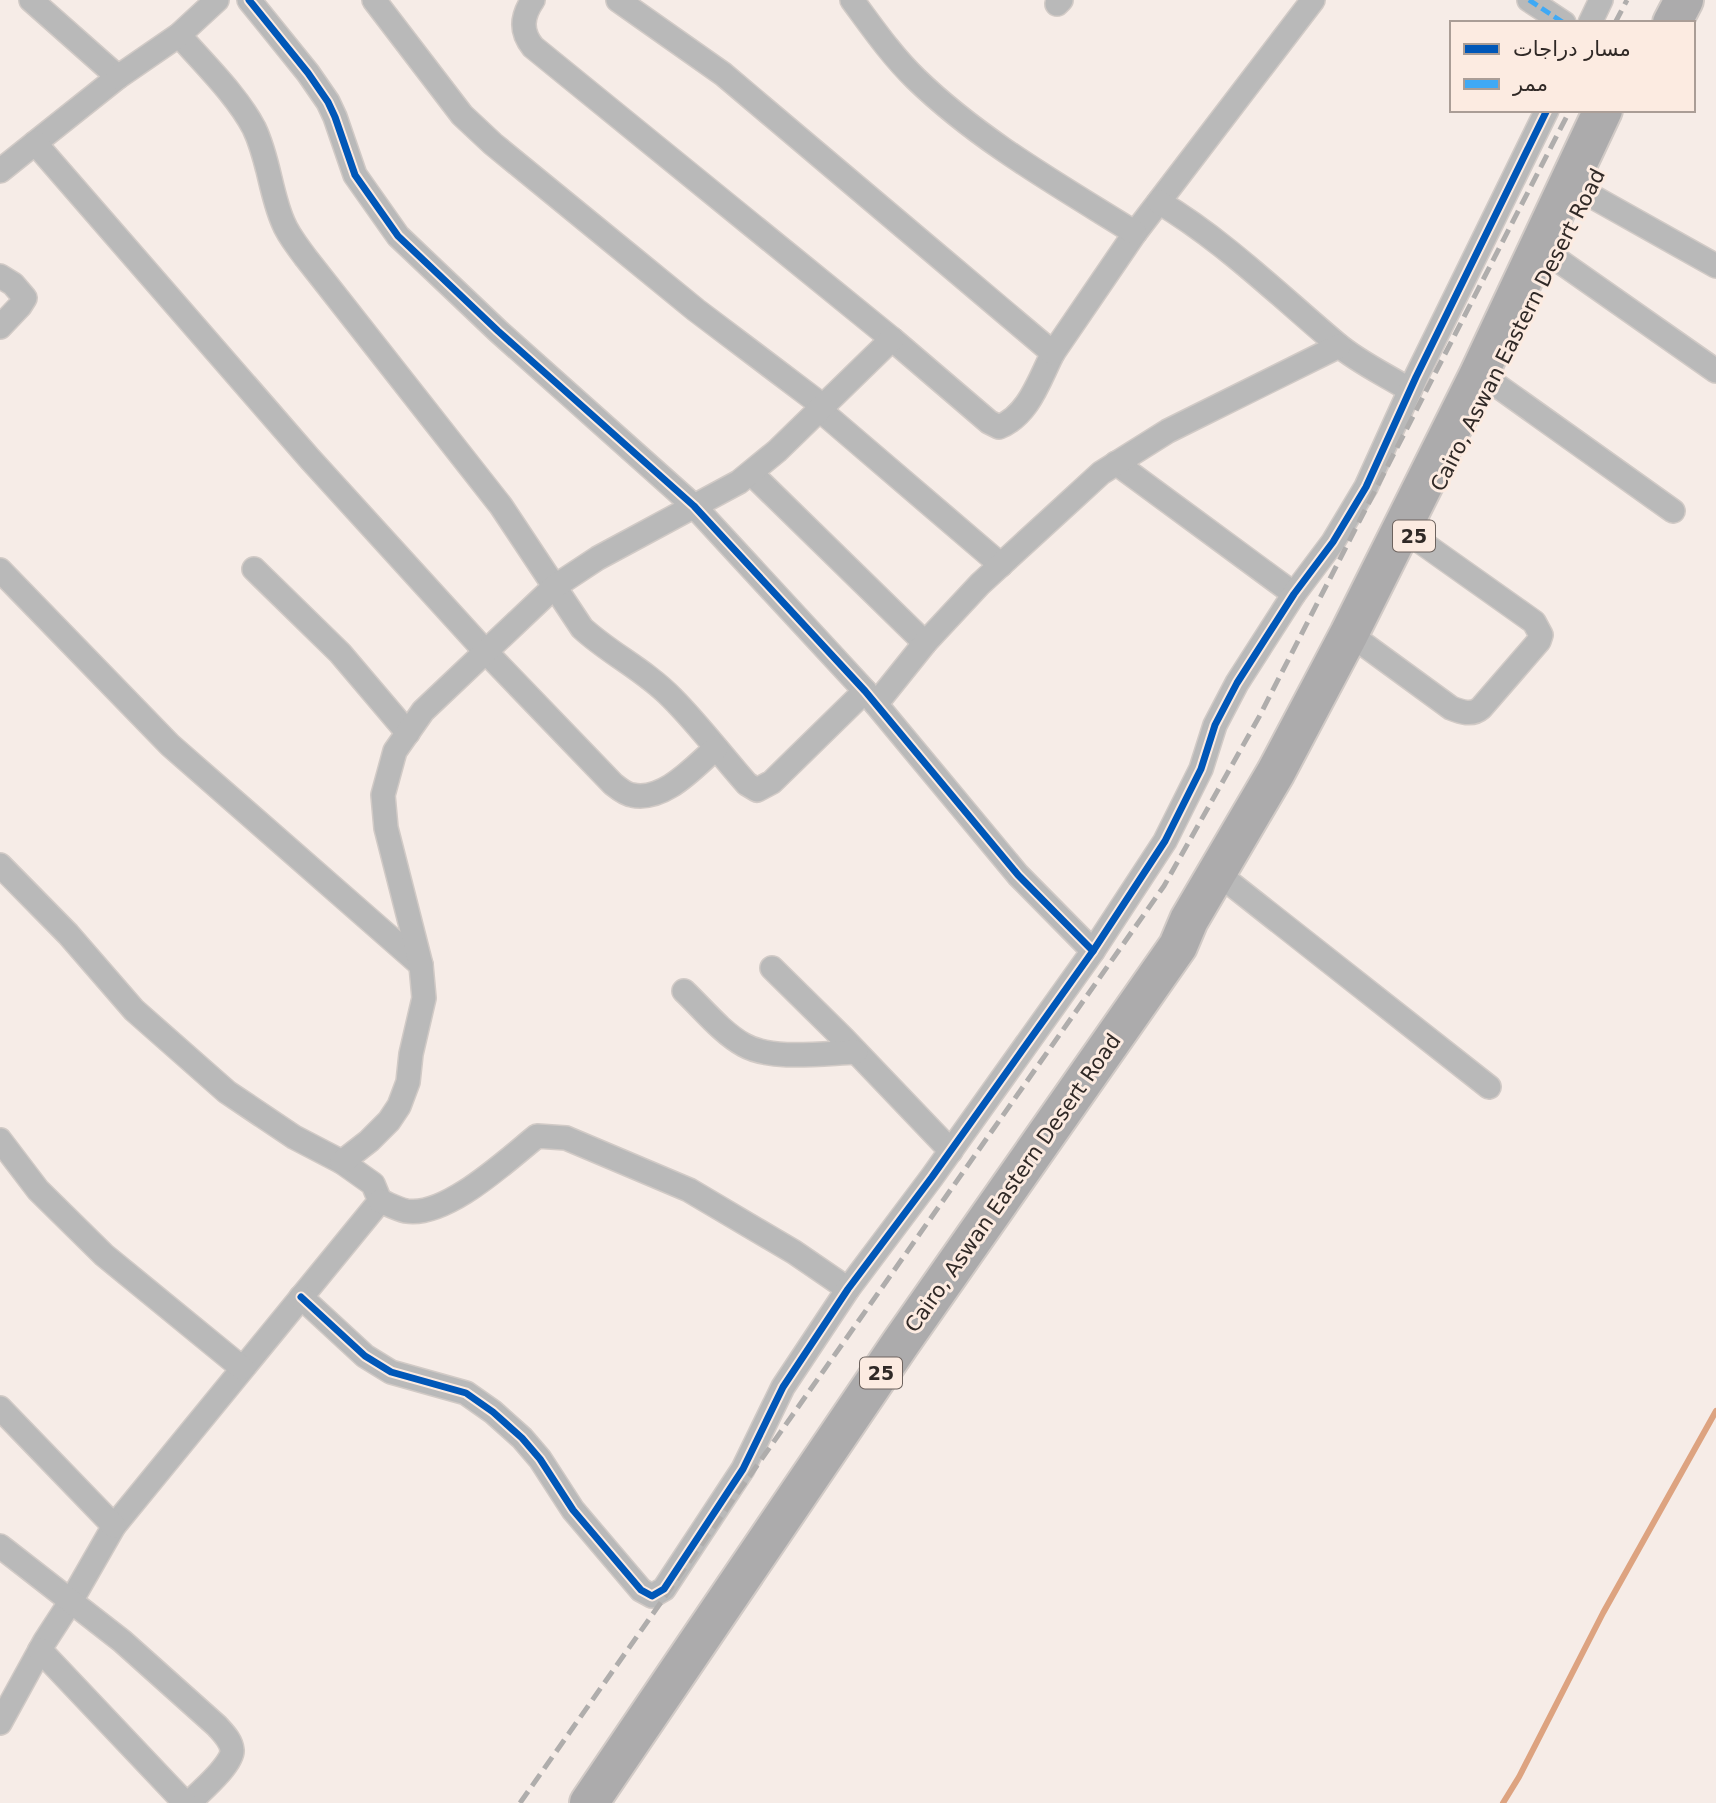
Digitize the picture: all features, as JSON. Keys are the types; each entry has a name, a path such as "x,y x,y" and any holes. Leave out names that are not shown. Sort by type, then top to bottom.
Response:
{"highway":[{"path":"1647,21 1658,0"},
{"path":"1673,21 1684,0"},
{"name":"Cairo, Aswan Eastern Desert Road","path":"589,1803 900,1344 1178,946 1189,920 1276,772 1361,610 1478,376 1602,112"},
{"name":"Cairo, Aswan Eastern Desert Road","path":"1178,946 1191,938 1212,915 1362,643 1625,112"}],"street":[{"path":"31,0 118,78"},
{"path":"0,171 118,78 179,35 217,0"},
{"path":"249,0 328,102 355,175 398,236 498,331 694,506 871,697 1018,875 1093,951"},
{"path":"374,0 462,115 493,144 696,310 822,408 1001,565"},
{"path":"533,0 523,21 527,38 533,47 892,339 989,422 999,427 1012,421 1024,409 1052,353 1135,233 1313,0"},
{"path":"618,0 723,74 1052,353"},
{"path":"852,0 915,78 953,111 1021,162 1135,233"},
{"path":"1529,0 1561,21"},
{"path":"1591,21 1601,0"},
{"path":"179,35 239,106 253,127 264,151 282,221 289,234 501,506 582,628 639,669 672,697 747,784 757,790 765,787 871,697 1001,565 1101,473 1167,431 1339,346"},
{"path":"300,1297 365,1356 391,1371 466,1393 493,1412 531,1449 573,1510 641,1590 652,1596 664,1589 743,1469 783,1387 848,1289 951,1151 1093,951 1166,841 1201,769 1215,725 1237,683 1294,594 1332,542 1366,486 1410,390 1547,112"},
{"path":"35,143 310,458 601,774 632,795 660,792 679,780 716,748"},
{"path":"1586,194 1716,266"},
{"path":"1159,202 1179,214 1271,287 1339,346 1410,390"},
{"path":"1555,258 1716,370"},
{"path":"0,276 13,284 24,298 0,327"},
{"path":"342,1162 369,1141 399,1106 408,1082 411,1054 424,998 421,965 386,828 383,795 395,751 422,711 554,587 598,558 739,482 822,408 892,339"},
{"path":"1492,382 1673,511"},
{"path":"1116,463 1294,594"},
{"path":"751,472 925,643"},
{"path":"1362,643 1451,708 1469,713 1477,712 1481,708 1539,641 1541,635 1534,622 1414,537"},
{"path":"254,569 340,653 408,733"},
{"path":"0,570 170,745 421,965"},
{"path":"0,865 68,934 134,1010 216,1083 295,1137 342,1162 373,1184 380,1201 407,1211 426,1209 464,1195 537,1136 566,1138 688,1190 794,1252 848,1289"},
{"path":"1230,883 1489,1087"},
{"path":"772,968 951,1151"},
{"path":"684,991 729,1034 745,1046 761,1052 856,1052"},
{"path":"0,1140 38,1190 104,1255 242,1368"},
{"path":"0,1723 114,1526 380,1201"},
{"path":"0,1408 114,1526"},
{"path":"0,1546 122,1642 216,1726 230,1741 233,1751 229,1761 187,1803 40,1650"}],"waterway":[{"path":"1503,1803 1603,1613 1716,1411"}],"railway":[{"path":"1616,21 1627,0"},
{"path":"520,1803 1164,886 1259,717 1569,112"}],"marked path":[{"path":"1529,0 1561,21"}],"cycle path":[{"path":"249,0 328,102 355,175 398,236 498,331 694,506 865,691 1018,875 1093,951"},
{"path":"301,1297 365,1356 391,1372 466,1393 493,1412 522,1438 540,1459 573,1510 641,1590 652,1596 664,1589 743,1469 783,1387 848,1289 932,1177 1093,951 1165,841 1201,769 1215,725 1237,683 1294,594 1333,542 1366,487 1416,377 1546,112"}]}
